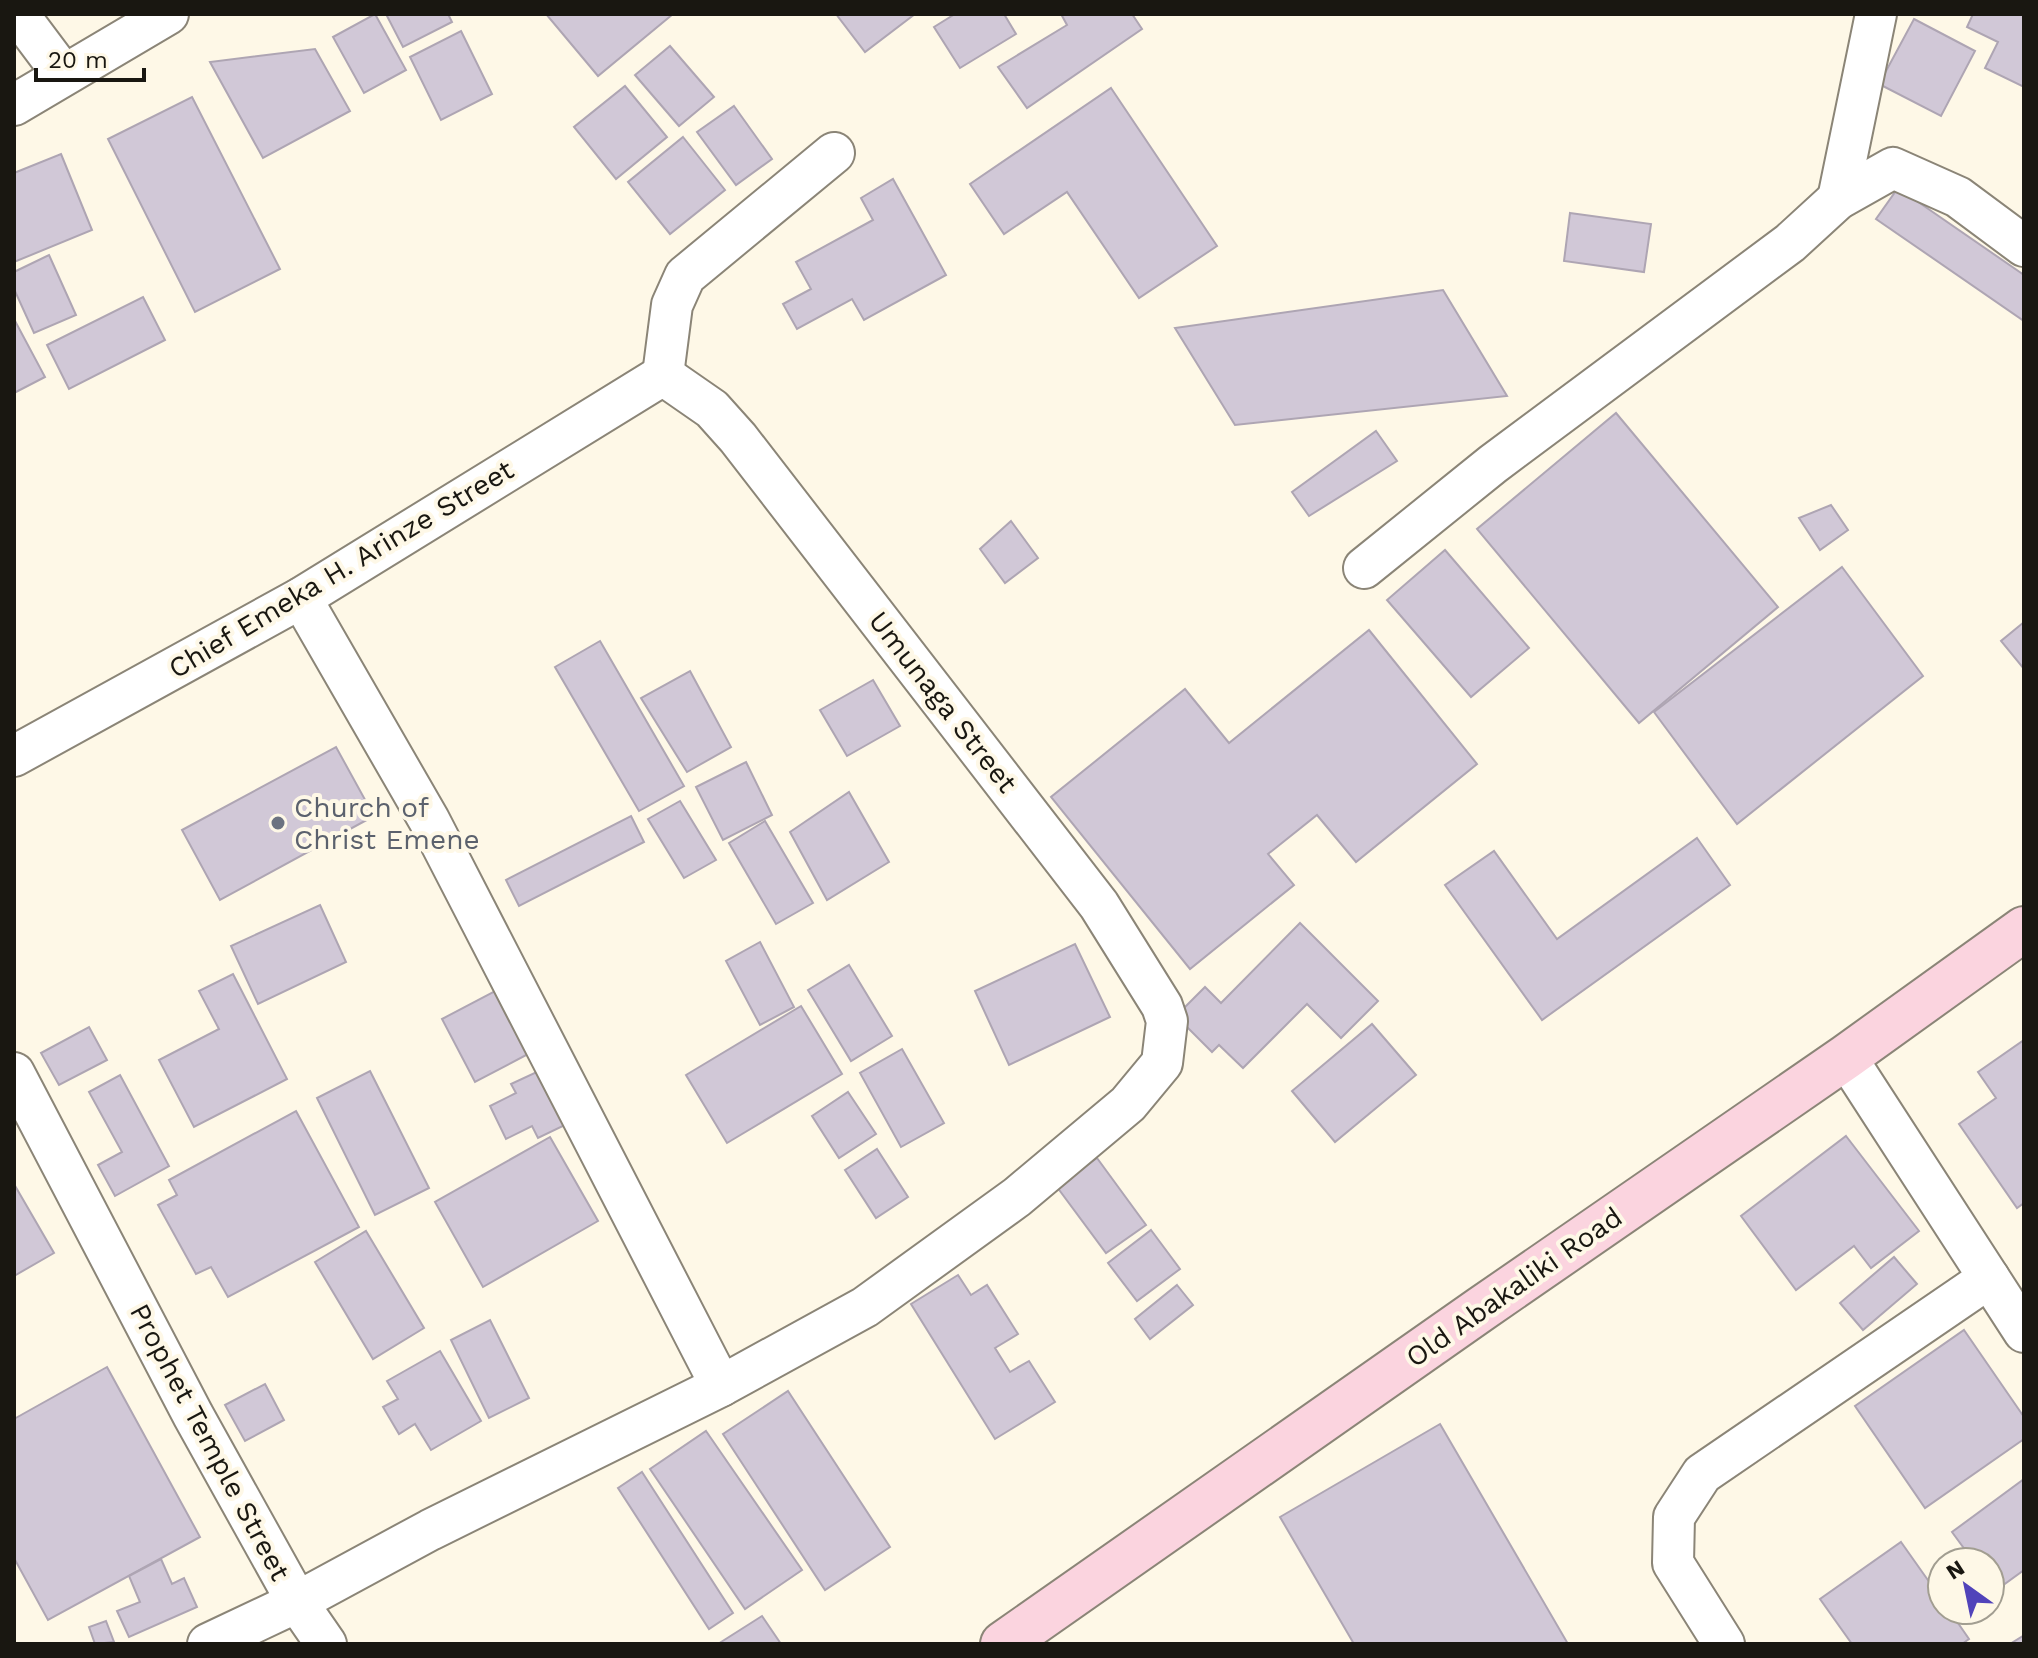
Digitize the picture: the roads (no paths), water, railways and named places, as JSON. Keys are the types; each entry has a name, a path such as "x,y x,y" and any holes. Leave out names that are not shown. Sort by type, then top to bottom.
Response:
{"main road":[{"name":"Old Abakaliki Road","path":"1017,1638 2024,929"}],"street":[{"path":"18,14 63,74"},
{"path":"14,105 168,14"},
{"path":"1838,199 1876,14"},
{"path":"663,375 672,305 685,276 834,153"},
{"path":"1364,568 1493,464 1790,243 1838,199 1893,168 1958,197 2024,246"},
{"name":"Chief Emeka H. Arinze Street","path":"14,756 301,598 663,375"},
{"name":"Umunaga Street","path":"663,375 712,409 738,438 1099,905 1162,1006 1167,1021 1162,1063"},
{"path":"301,598 429,820 721,1386"},
{"path":"1846,1057 2024,1332"},
{"name":"Prophet Temple Street","path":"14,1073 193,1415 297,1602 430,1530 721,1386 865,1307 1017,1197 1128,1104 1162,1063"},
{"path":"1724,1644 1673,1563 1674,1517 1702,1474 1989,1278"},
{"path":"208,1644 297,1602 326,1644"}],"place":[{"name":"Church of Christ Emene","path":"278,823"}]}
